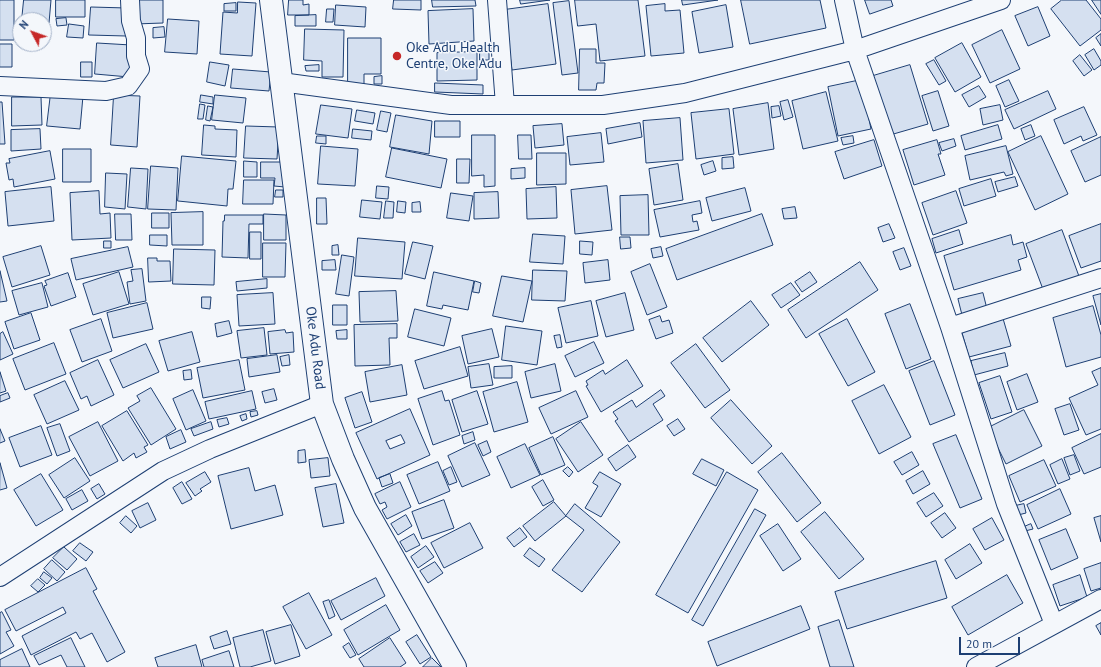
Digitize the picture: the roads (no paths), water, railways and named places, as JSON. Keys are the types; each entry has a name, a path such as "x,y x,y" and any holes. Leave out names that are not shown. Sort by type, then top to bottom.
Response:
{"street":[{"path":"0,86 106,91 128,86 140,70 136,56 136,38 131,21 130,0"},
{"name":"Oke Adu Road","path":"271,0 280,82 322,404 343,459 365,508 455,667"},
{"path":"497,0 505,105"},
{"path":"844,0 855,50 950,327 1006,504 1054,624"},
{"path":"280,82 451,105 603,105 685,93 855,50 1001,0"},
{"path":"950,327 1101,278"},
{"path":"0,577 163,471 210,449 322,404"},
{"path":"976,667 1101,599"}],"place":[{"name":"Oke Adu Health Centre, Oke Adu","path":"397,56"}]}
